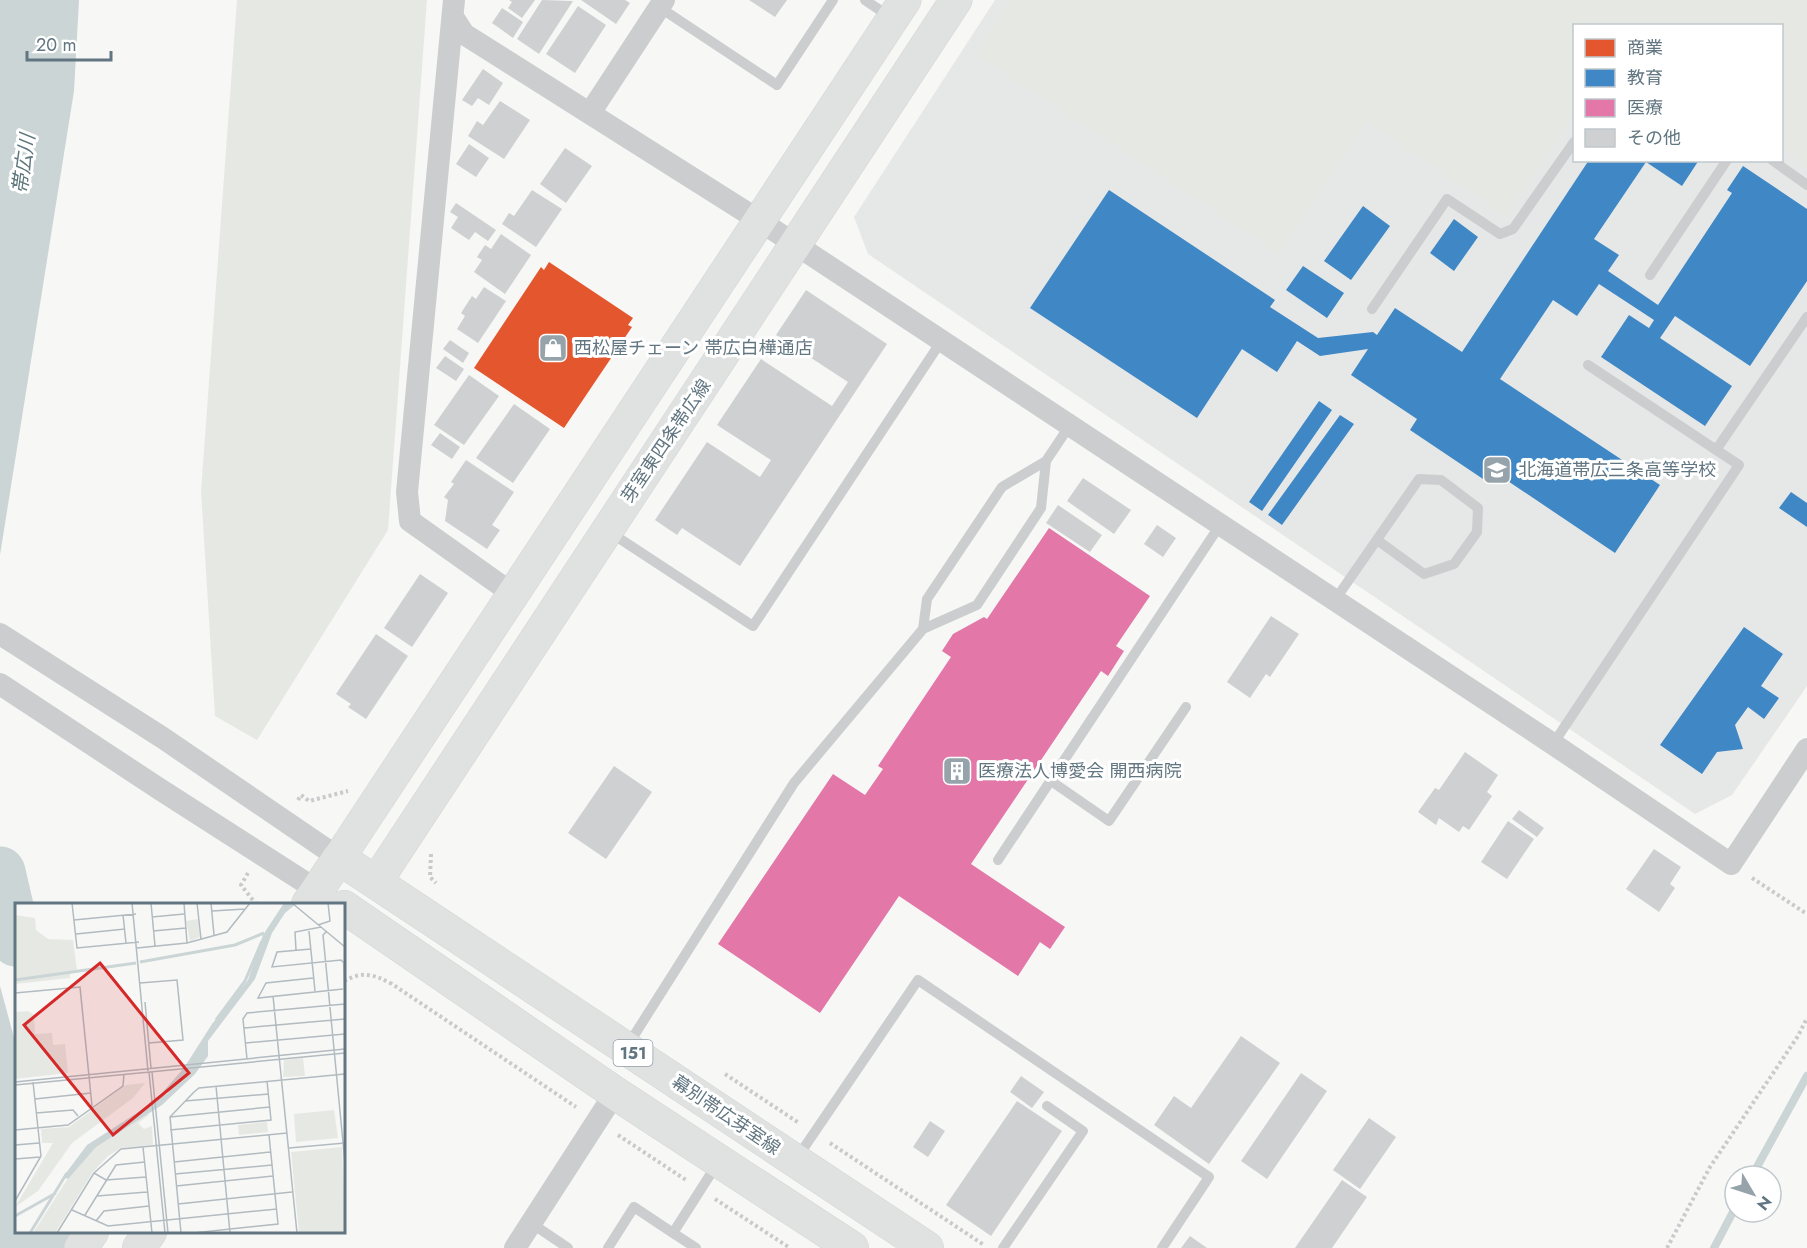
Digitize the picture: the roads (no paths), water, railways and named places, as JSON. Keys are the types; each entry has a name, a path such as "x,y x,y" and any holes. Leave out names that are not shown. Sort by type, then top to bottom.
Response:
{"main road":[{"name":"芽室東四条帯広線","path":"376,882 956,0"},
{"path":"335,903 339,858 898,9"},
{"name":"幕別帯広芽室線","path":"339,858 927,1248"},
{"path":"344,903 376,882"},
{"name":"151","path":"345,916 852,1248"},
{"path":"81,1248 91,1233"},
{"path":"139,1248 149,1233"}],"street":[{"path":"590,113 662,3"},
{"path":"454,8 464,34 760,220 1731,864 1807,749"},
{"path":"454,8 407,492 410,521 513,594"},
{"path":"0,634 163,738 339,858"},
{"path":"0,684 326,903"},
{"path":"515,1248 615,1093"}],"lane":[{"path":"662,3 777,85 833,0"},
{"path":"865,0 898,9"},
{"path":"1372,309 1447,199 1500,234 1513,230 1573,145"},
{"path":"1650,275 1726,162"},
{"path":"1775,162 1807,185"},
{"path":"1716,450 1807,316"},
{"path":"607,530 753,626 942,340"},
{"path":"1553,744 1739,465 1588,365"},
{"path":"923,629 927,599 1002,487 1046,461 1070,425"},
{"path":"626,1048 794,783 923,629 977,605 1041,508 1046,461"},
{"path":"1335,600 1419,479 1441,480 1478,508 1477,532 1454,564 1424,574 1377,540"},
{"path":"998,860 1220,525"},
{"path":"1051,781 1109,821 1186,707"},
{"path":"795,1161 918,980 1209,1178 1162,1248"},
{"path":"1003,1248 1083,1131 1047,1106"},
{"path":"673,1233 719,1161"},
{"path":"608,1248 634,1207 696,1248"},
{"path":"531,1223 568,1248"}],"water":[{"path":"0,0 79,0 74,91 0,555"},
{"path":"0,986 15,1041 15,1233 72,1233 77,1248 0,1248"}],"waterway":[{"name":"帯広川","path":"0,872 15,937"},
{"path":"1759,1164 1807,1076"},
{"path":"1714,1248 1727,1224"}],"place":[{"name":"西松屋チェーン 帯広白樺通店","path":"553,348"},
{"name":"北海道帯広三条高等学校","path":"1497,470"},
{"name":"医療法人博愛会 開西病院","path":"957,771"}]}
